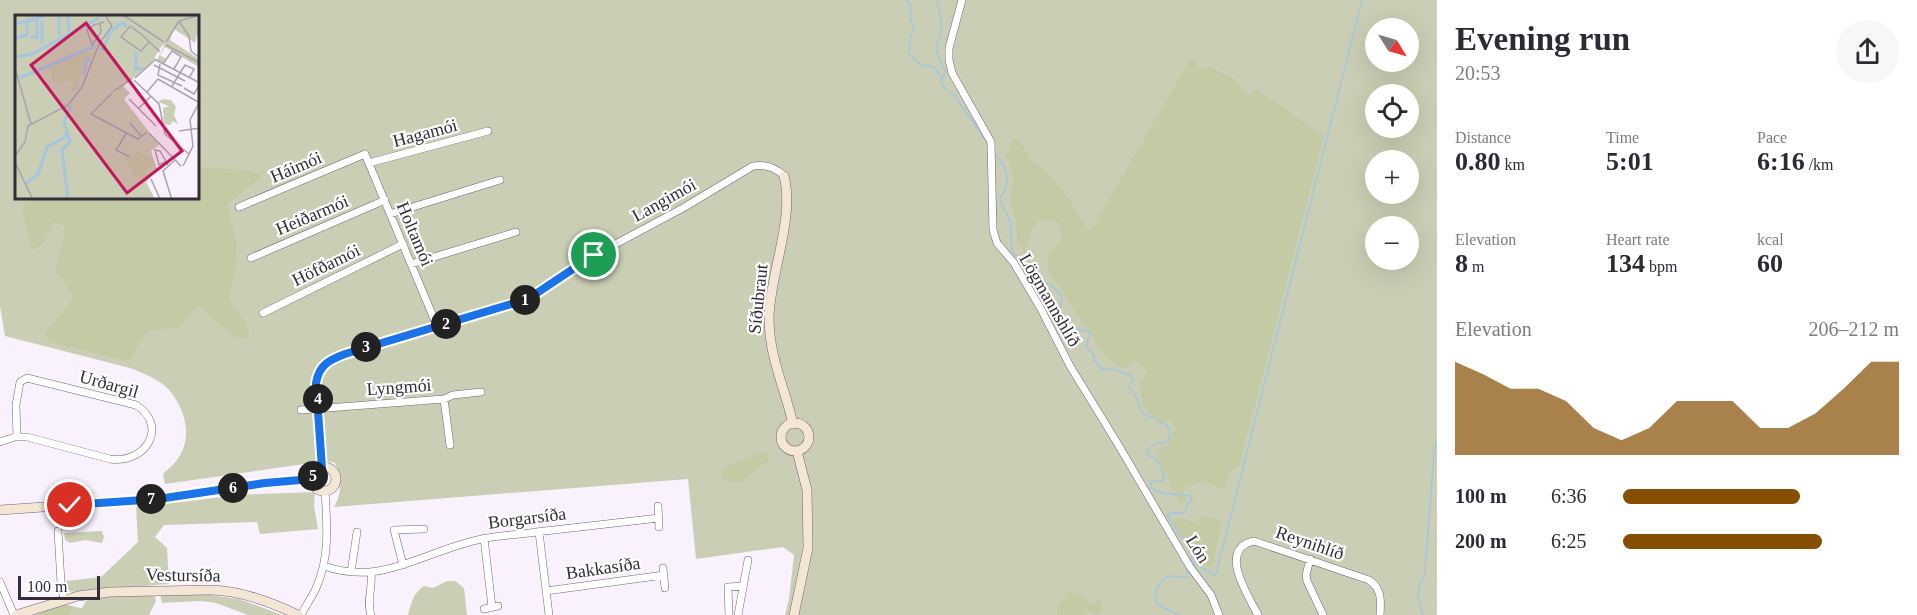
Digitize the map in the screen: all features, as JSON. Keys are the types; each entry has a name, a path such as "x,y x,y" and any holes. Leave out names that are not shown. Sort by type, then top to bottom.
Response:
{"street":[{"name":"Lögmannshlíð","path":"962,0 949,48 949,60 952,73 991,141 993,230 997,243 1014,263 1070,366 1150,500"},
{"name":"Hagamói","path":"369,163 488,132"},
{"name":"Holtamói","path":"366,154 437,326"},
{"name":"Háimói","path":"239,207 366,154"},
{"name":"Langimói","path":"322,468 317,377 319,369 325,363 345,354 528,299 580,263 683,208 753,166 771,166 784,176"},
{"name":"Síðubraut","path":"784,176 786,184 784,220 770,306 770,342 793,424"},
{"path":"390,213 500,180"},
{"name":"Heiðarmói","path":"251,258 385,200"},
{"path":"411,264 516,232"},
{"name":"Höfðamói","path":"263,313 403,244"},
{"name":"Urðargil","path":"0,442 17,437 34,439 110,459 124,460 137,456 144,449 152,431 147,415 136,405 27,378 20,382 18,390 17,437"},
{"name":"Lyngmói","path":"301,410 444,399 453,395 481,392"},
{"path":"444,399 450,445"},
{"path":"793,424 804,427 809,435 807,445 797,451 787,449 781,439 784,430 793,424"},
{"path":"794,615 808,548 807,490 797,451"},
{"path":"322,468 330,469 336,478 332,488 325,491 317,489 312,479 315,471 322,468"},
{"path":"0,510 158,499 265,483 312,479"},
{"path":"299,615 317,587 324,566 327,546 325,491"},
{"name":"Lón","path":"1150,500 1211,596 1219,615"},
{"path":"658,506 660,527"},
{"name":"Borgarsíða","path":"324,566 351,572 371,573 403,565 450,546 484,538 659,518"},
{"path":"403,565 390,531 424,529"},
{"path":"58,531 64,600"},
{"path":"351,572 357,531"},
{"path":"539,532 549,615"},
{"path":"484,538 491,607"},
{"name":"Reynihlíð","path":"1258,615 1235,562 1237,552 1241,547 1247,542 1258,541 1371,581 1380,593 1380,615"},
{"path":"1310,558 1306,574 1307,581 1323,615"},
{"path":"738,615 748,560"},
{"name":"Bakkasíða","path":"546,591 663,572 665,588"},
{"path":"371,573 372,585 368,606 371,615"},
{"name":"Vestursíða","path":"0,582 15,615 64,600 110,592 217,590 264,601 299,615"},
{"path":"729,615 728,586 743,586"}],"green space":[{"path":"0,0 1437,0 1437,615 785,615 794,555 783,547 696,559 688,479 334,507 340,491 339,474 335,463 325,461 165,484 163,474 179,457 186,438 181,409 164,385 130,368 5,336 0,306"},
{"path":"1190,60 1196,60 1197,66 1203,70 1210,67 1234,79 1248,97 1256,89 1324,136 1239,466 1231,470 1225,485 1220,488 1201,481 1183,489 1186,502 1180,503 1155,451 1167,446 1176,428 1170,419 1159,424 1143,406 1140,384 1148,372 1134,360 1123,369 1103,354 1049,271 1047,259 1063,236 1058,221 1040,219 1031,230 1025,253 1017,243 1016,222 1010,202 1014,178 1006,155 1014,138 1025,148 1031,162 1049,174 1057,183 1090,232"},
{"path":"200,167 251,170 262,176 227,205 237,244 235,274 229,291 231,302 246,324 249,339 235,337 198,306 179,328 148,330 129,361 49,342 45,334 74,297 56,271 66,227 54,222 43,244 32,250 22,207 27,200 200,200"},
{"path":"767,452 770,459 741,482 727,482 721,475 724,468"},
{"path":"315,492 314,506 318,529 260,534 257,522 164,525 155,537 167,548 169,584 67,592 66,581 101,577 138,542 136,506 237,495"},
{"path":"1177,517 1197,523 1198,517 1216,518 1221,523 1213,564 1210,567 1200,565 1198,562 1202,559 1202,555 1191,550 1185,536 1174,526 1173,522"},
{"path":"102,531 104,537 102,543 85,540 70,543 65,540 64,533"},
{"path":"447,581 455,581 464,588 467,615 408,615 413,599 420,589 424,586 433,588"},
{"path":"1068,591 1080,595 1089,603 1095,604 1097,599 1101,600 1102,608 1098,615 1087,611 1085,613 1087,615 1057,615 1057,609"},
{"path":"196,593 239,599 282,615 248,615 216,603 201,601 162,603 160,594"},
{"path":"154,594 156,601 149,615 70,615 75,607 82,608 86,601 92,598"},
{"path":"64,604 75,607 70,615 35,615"}],"waterway":[{"path":"906,0 910,3 914,28 909,54 921,65 934,67 941,78"},
{"path":"937,0 942,26 936,49 945,72 941,83 955,96 988,144"},
{"path":"1191,561 1214,575 1216,574 1362,0"},
{"path":"994,153 1007,176 1000,200 1010,221 1012,251 1027,269 1062,296 1060,325 1090,332 1086,347 1094,355 1094,360 1102,369 1113,369 1132,376 1129,387 1143,413 1163,423 1169,430 1168,442 1155,444 1147,450 1148,456 1155,458 1160,464 1164,479 1162,482 1151,481 1151,488 1163,493 1190,496 1192,499 1185,513 1170,513 1168,516 1195,553 1189,558 1190,561"},
{"path":"1423,615 1418,594 1425,572 1434,453 1437,441"},
{"path":"1179,615 1157,604 1155,593 1167,576 1187,577 1187,568"}],"route":[{"path":"70,505 158,499 265,483 312,479 315,471 322,468 320,408 316,383 319,369 325,363 335,357 528,299 594,255"}]}
